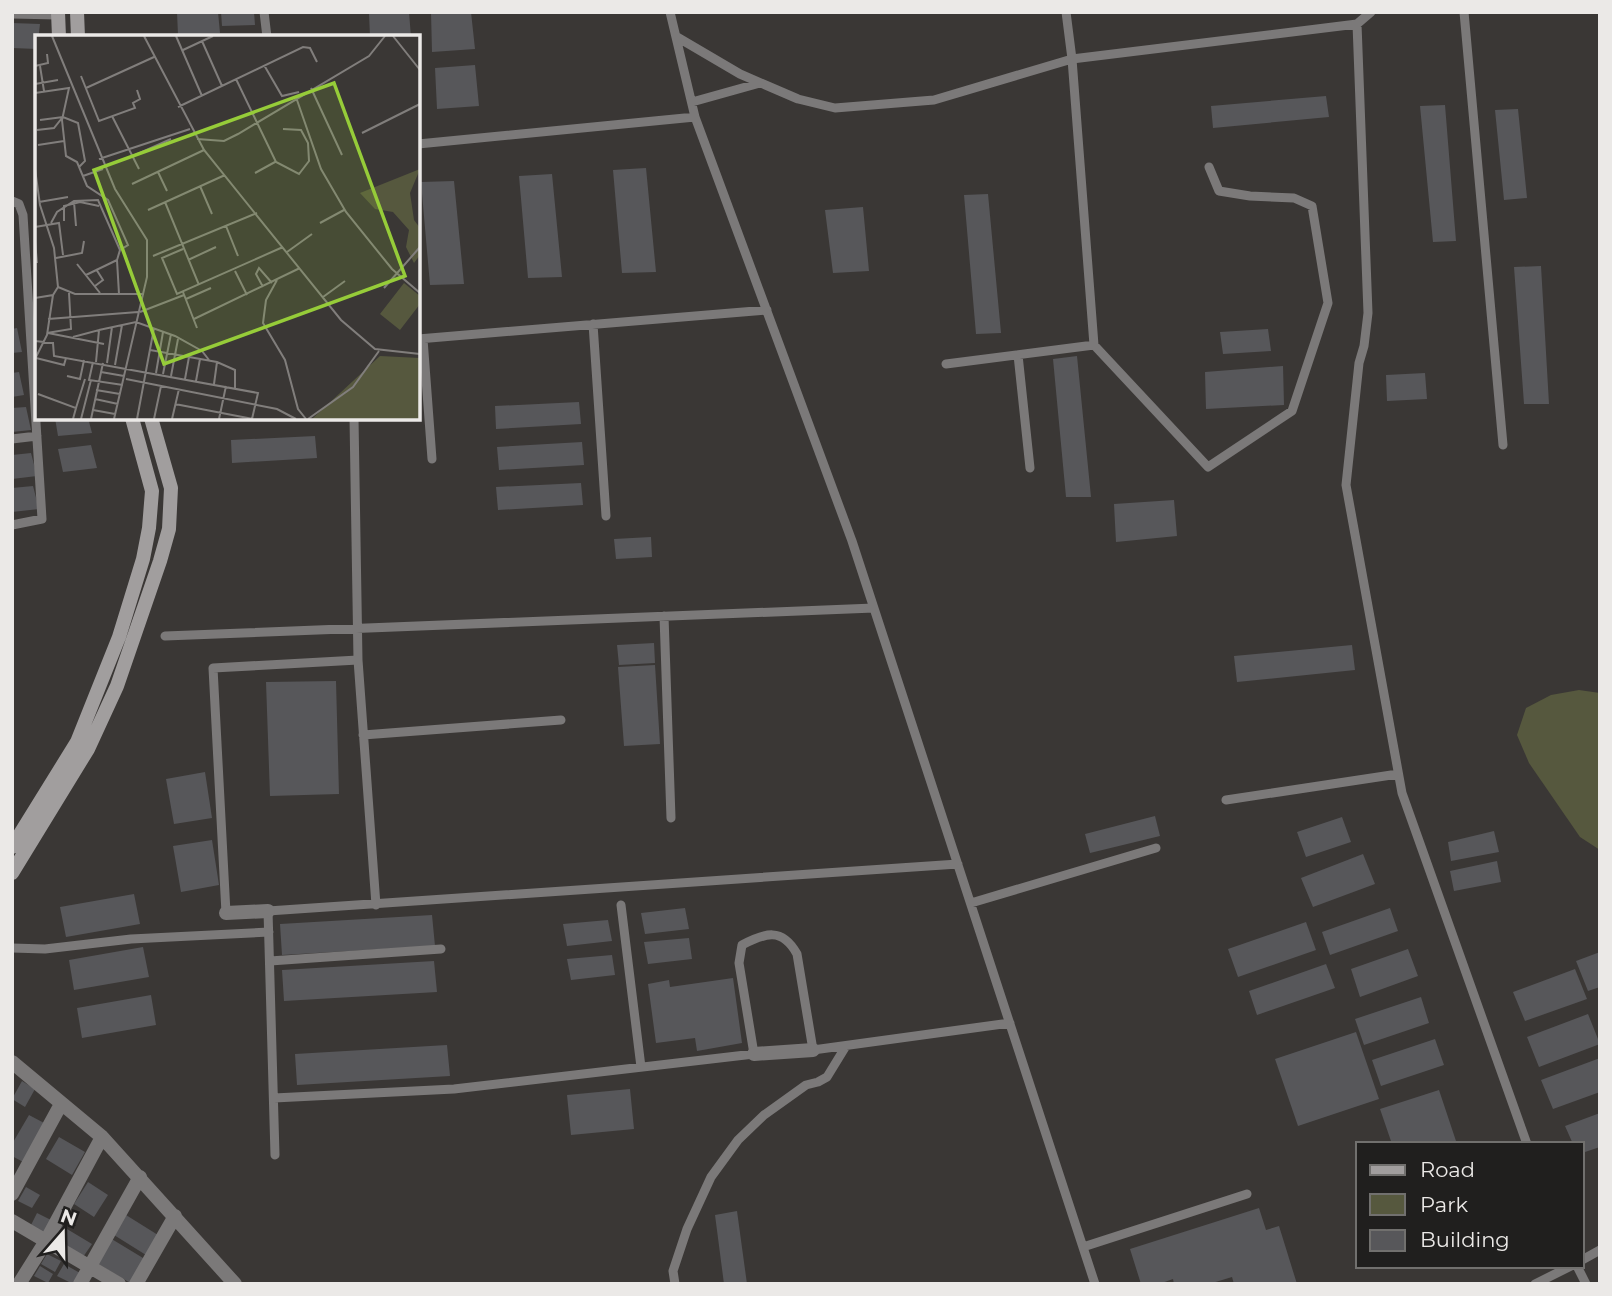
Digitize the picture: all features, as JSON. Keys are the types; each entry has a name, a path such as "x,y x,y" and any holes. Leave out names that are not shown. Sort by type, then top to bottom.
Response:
{"main road":[{"path":"77,12 78,35"},
{"path":"58,14 59,35"},
{"path":"12,847 77,742 119,637 143,559 152,491 133,420"},
{"path":"12,873 88,749 117,687 169,529 171,488 152,420"}],"street":[{"path":"226,913 268,911"},
{"path":"754,1054 813,1050"},
{"path":"13,1065 102,1137 235,1284"},
{"path":"12,1194 61,1104"},
{"path":"19,1284 47,1241 102,1137"},
{"path":"80,1284 140,1177"},
{"path":"135,1284 175,1216"},
{"path":"12,1222 119,1284"}],"lane":[{"path":"264,12 267,35"},
{"path":"670,12 695,117 852,541 1095,1284"},
{"path":"1066,12 1094,345 1208,467 1292,411 1328,303 1312,206 1294,198 1219,191 1209,167"},
{"path":"677,37 760,83 798,99 835,108 934,100 1072,59 1357,24 1371,12"},
{"path":"1464,12 1503,444"},
{"path":"12,14 58,14"},
{"path":"1357,24 1367,313 1346,485 1398,774 1409,817 1526,1142"},
{"path":"692,102 760,83"},
{"path":"420,144 695,117"},
{"path":"12,201 19,204 23,215 35,404"},
{"path":"432,459 420,339 768,310"},
{"path":"593,324 606,516"},
{"path":"946,364 1094,345"},
{"path":"1018,355 1030,468"},
{"path":"12,525 42,519 36,420"},
{"path":"354,420 358,660 376,905"},
{"path":"12,439 37,436"},
{"path":"166,636 874,608"},
{"path":"664,616 671,818"},
{"path":"226,913 213,668 358,660"},
{"path":"363,735 561,720"},
{"path":"1226,800 1398,774"},
{"path":"971,903 1156,848"},
{"path":"275,1155 268,911 958,864"},
{"path":"621,905 641,1067"},
{"path":"12,948 45,949 131,939 269,932"},
{"path":"274,1098 454,1088 754,1054 739,962 742,945 767,934 781,936 792,945 797,954 813,1050 1010,1023"},
{"path":"270,961 442,949"},
{"path":"675,1284 673,1271 687,1228 711,1177 738,1140 764,1115 806,1085 827,1077 846,1046"},
{"path":"1083,1247 1247,1194"},
{"path":"1584,1259 1600,1250"},
{"path":"1535,1284 1567,1268"},
{"path":"1578,1268 1586,1284"}],"green space":[{"path":"1579,690 1600,693 1600,850 1580,837 1529,763 1517,735 1526,708 1551,695"}],"building":[{"path":"177,12 218,12 220,33 178,35"},
{"path":"221,12 254,12 255,25 222,26"},
{"path":"409,12 411,35 370,35 369,13"},
{"path":"431,12 471,12 475,49 432,52"},
{"path":"12,23 40,24 39,35 35,35 35,49 12,48"},
{"path":"475,65 479,106 437,109 435,68"},
{"path":"1326,96 1329,117 1213,128 1211,106"},
{"path":"1445,105 1456,241 1433,242 1420,106"},
{"path":"1518,109 1527,198 1504,200 1495,110"},
{"path":"646,168 656,272 622,273 613,170"},
{"path":"552,174 562,277 528,278 519,176"},
{"path":"454,181 464,284 430,285 421,182"},
{"path":"988,194 1001,333 976,334 964,195"},
{"path":"863,207 869,271 833,273 825,210"},
{"path":"1541,266 1549,404 1524,404 1514,267"},
{"path":"17,328 22,352 12,353 12,329"},
{"path":"1268,329 1271,351 1223,354 1220,332"},
{"path":"1077,356 1091,497 1066,497 1053,359"},
{"path":"1283,366 1284,405 1206,409 1205,372"},
{"path":"19,372 24,395 12,397 12,373"},
{"path":"1425,373 1427,399 1387,401 1386,375"},
{"path":"579,402 581,424 496,429 495,406"},
{"path":"26,407 31,430 12,432 12,408"},
{"path":"55,420 89,420 92,433 58,436"},
{"path":"315,436 317,458 232,463 231,440"},
{"path":"582,442 584,465 499,470 497,447"},
{"path":"91,445 97,468 63,472 58,449"},
{"path":"31,453 37,476 12,479 12,455"},
{"path":"581,483 583,505 498,510 496,487"},
{"path":"33,486 39,509 12,512 12,488"},
{"path":"1174,500 1177,536 1116,542 1114,504"},
{"path":"651,537 652,557 616,559 614,539"},
{"path":"654,643 655,663 619,665 617,645"},
{"path":"1352,645 1355,670 1237,682 1234,656"},
{"path":"655,665 660,744 624,746 618,667"},
{"path":"336,681 339,794 270,796 266,682"},
{"path":"205,772 212,818 174,824 166,779"},
{"path":"1155,816 1160,836 1090,853 1085,834"},
{"path":"1342,817 1351,842 1306,857 1297,832"},
{"path":"1494,831 1499,852 1451,861 1448,842"},
{"path":"212,840 219,885 181,892 173,846"},
{"path":"1363,854 1375,884 1313,907 1301,878"},
{"path":"1497,861 1501,882 1454,891 1450,871"},
{"path":"134,894 140,924 66,937 60,907"},
{"path":"685,908 689,929 645,934 641,913"},
{"path":"1390,908 1398,931 1330,955 1322,932"},
{"path":"432,915 435,946 282,955 280,924"},
{"path":"608,920 612,941 567,946 563,924"},
{"path":"1306,922 1316,950 1238,977 1228,949"},
{"path":"689,938 692,959 648,964 644,942"},
{"path":"143,947 149,977 74,990 69,960"},
{"path":"1408,949 1418,976 1360,997 1351,969"},
{"path":"1600,952 1600,987 1588,991 1576,961"},
{"path":"612,955 615,975 571,980 567,959"},
{"path":"434,961 437,992 284,1001 282,970"},
{"path":"1326,964 1335,988 1257,1015 1249,991"},
{"path":"1575,969 1587,999 1525,1021 1513,992"},
{"path":"733,978 742,1043 697,1051 695,1038 656,1043 648,984 669,980 670,987"},
{"path":"151,995 156,1025 82,1038 77,1008"},
{"path":"1421,997 1429,1023 1364,1045 1355,1019"},
{"path":"1588,1014 1600,1044 1539,1067 1527,1037"},
{"path":"1356,1032 1379,1099 1298,1126 1275,1059"},
{"path":"1435,1039 1444,1065 1381,1086 1372,1060"},
{"path":"447,1045 450,1076 297,1085 295,1054"},
{"path":"1600,1058 1600,1092 1553,1109 1541,1080"},
{"path":"22,1081 35,1089 25,1107 12,1099"},
{"path":"630,1089 634,1129 571,1135 567,1095"},
{"path":"1439,1090 1456,1142 1391,1142 1380,1109"},
{"path":"1600,1113 1600,1147 1584,1152 1584,1142 1572,1142 1565,1126"},
{"path":"29,1115 46,1124 25,1163 12,1156 12,1144"},
{"path":"59,1137 85,1152 72,1175 46,1159"},
{"path":"88,1182 108,1195 94,1217 74,1204"},
{"path":"26,1187 40,1195 32,1208 18,1201"},
{"path":"1259,1208 1266,1230 1279,1226 1297,1284 1234,1284 1232,1277 1209,1284 1174,1284 1173,1279 1159,1284 1141,1284 1130,1249"},
{"path":"737,1211 747,1284 724,1284 715,1215"},
{"path":"37,1213 53,1221 46,1235 30,1227"},
{"path":"126,1215 158,1235 146,1255 114,1235"},
{"path":"62,1226 92,1244 83,1257 54,1240"},
{"path":"110,1238 148,1261 132,1284 95,1262"},
{"path":"47,1254 61,1261 55,1272 41,1264"},
{"path":"64,1264 80,1273 73,1284 57,1276"},
{"path":"40,1266 53,1274 48,1283 34,1276"}]}
